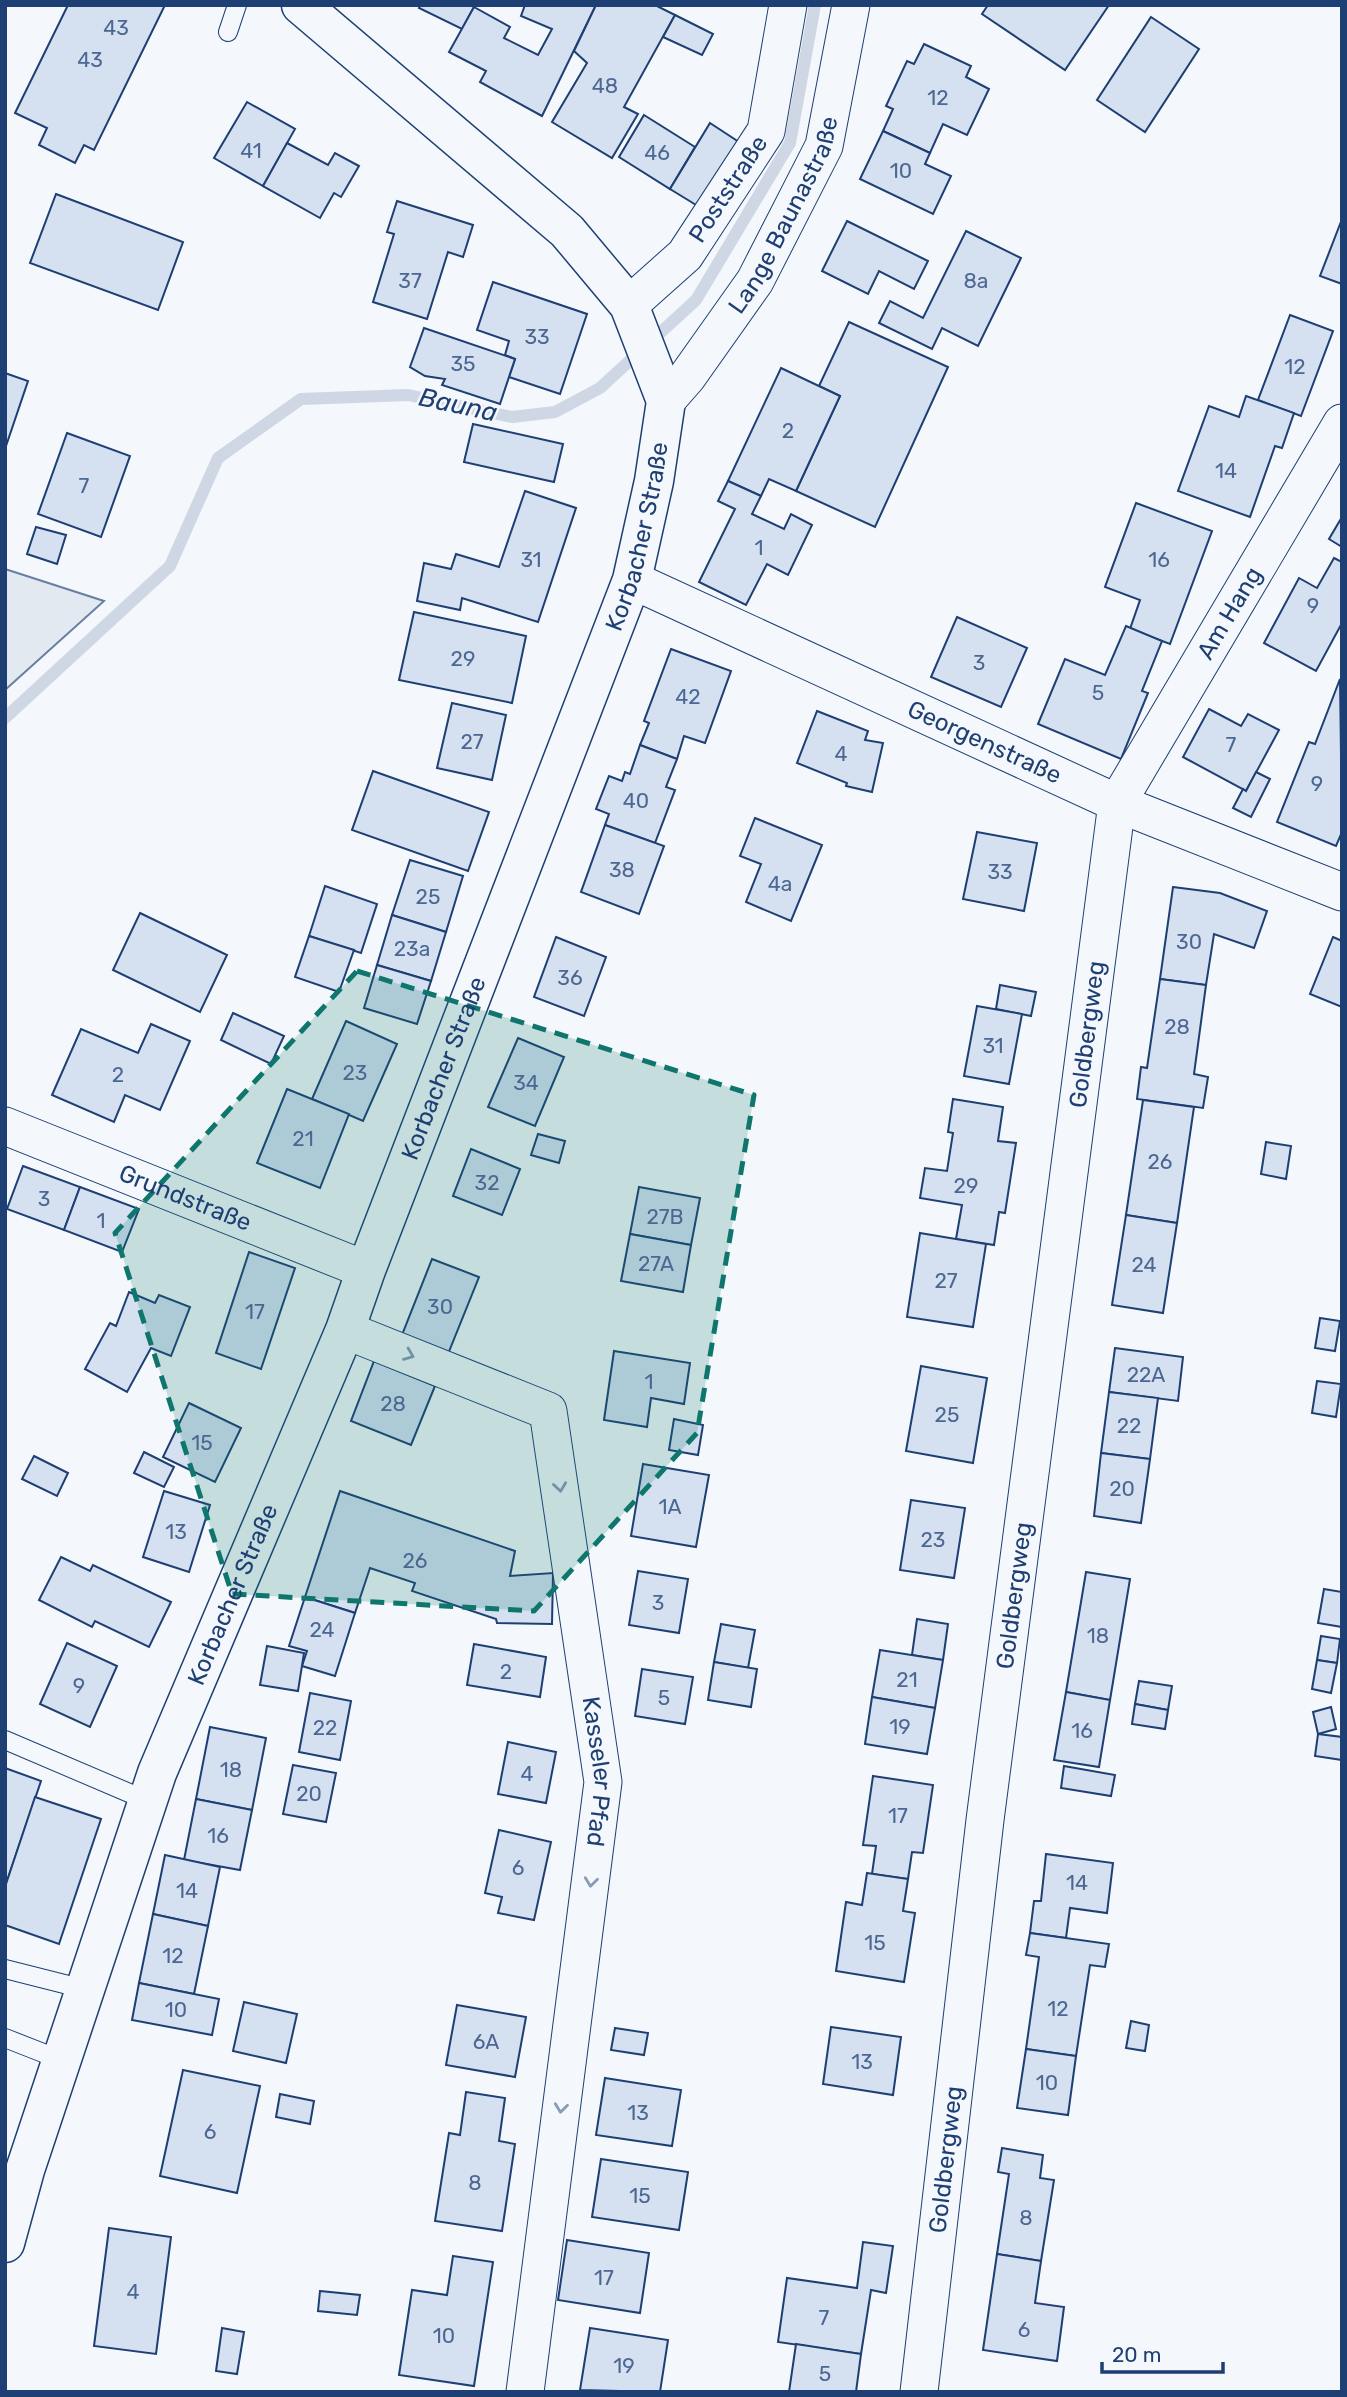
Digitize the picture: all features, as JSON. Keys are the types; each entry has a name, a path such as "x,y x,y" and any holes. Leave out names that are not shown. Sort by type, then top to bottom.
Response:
{"street":[{"name":"Korbacher Straße","path":"5,2243 25,2170 157,1773 345,1330 632,580 654,481 666,401 629,304 567,231 300,5"},
{"name":"Poststraße","path":"629,304 685,255 766,131 788,5"},
{"name":"Lange Baunastraße","path":"666,401 687,377 755,281 824,146 851,5"},
{"name":"Am Hang","path":"1117,803 1342,423"},
{"name":"Georgenstraße","path":"632,580 1117,803 1342,892"},
{"name":"Goldbergweg","path":"919,2392 985,1820 1117,803"},
{"name":"Grundstraße","path":"5,1126 366,1270"},
{"name":"Kasseler Pfad","path":"345,1330 548,1411 603,1782 525,2392"}],"lane":[{"path":"228,32 237,5"},
{"path":"5,1740 148,1801"},
{"path":"5,1969 85,1989"},
{"path":"5,2038 61,2060"}],"highlighted area":[{"path":"357,971 754,1095 697,1433 534,1611 232,1594 115,1233"}],"shaded area":[{"path":"5,569 104,601 5,690"}],"building":[{"path":"68,5 165,5 94,150 84,145 75,163 39,145 47,128 15,113"},
{"path":"420,5 475,5 462,29 419,8"},
{"path":"525,5 596,5 542,116 480,82 486,71 449,52 474,7 510,27 504,38 538,55 552,29 521,16"},
{"path":"596,5 655,5 675,15 624,107 638,114 612,158 552,122 587,63 574,51"},
{"path":"988,5 1109,5 1065,70 982,14"},
{"path":"675,15 713,34 702,55 663,37"},
{"path":"1151,17 1199,49 1145,132 1097,100"},
{"path":"924,44 971,66 966,77 989,89 967,135 943,124 930,153 883,131 893,109 886,106 907,61 914,64"},
{"path":"247,102 295,129 263,186 214,158"},
{"path":"644,115 695,147 670,189 619,157"},
{"path":"710,123 742,144 701,208 670,189"},
{"path":"883,131 930,153 925,164 951,176 933,214 860,179"},
{"path":"287,143 328,165 335,153 359,166 341,197 334,193 320,218 263,186"},
{"path":"56,194 183,242 158,310 30,263"},
{"path":"397,201 473,225 463,257 448,252 427,319 373,302 394,234 387,232"},
{"path":"1342,219 1342,284 1320,276"},
{"path":"847,221 928,261 914,289 879,271 868,294 822,271"},
{"path":"966,231 1021,258 978,346 942,328 932,349 879,323 890,301 923,318"},
{"path":"493,282 587,314 560,394 509,377 515,359 505,355 509,341 477,330"},
{"path":"1290,315 1333,331 1301,416 1258,400"},
{"path":"849,322 948,367 875,527 796,491 840,396 819,386"},
{"path":"424,328 515,359 500,404 442,385 445,379 425,376 410,367"},
{"path":"781,368 840,396 796,491 769,479 761,496 728,481"},
{"path":"5,373 28,381 5,449"},
{"path":"1246,396 1294,413 1282,448 1275,446 1250,517 1178,491 1209,406 1239,417"},
{"path":"473,424 563,444 554,482 464,462"},
{"path":"67,433 130,456 101,537 38,514"},
{"path":"728,481 761,496 752,514 784,529 791,514 812,525 788,575 767,564 746,605 699,582 735,509 718,501"},
{"path":"525,491 576,508 538,622 462,598 460,610 417,601 424,563 451,569 456,554 499,567"},
{"path":"1136,503 1212,531 1170,644 1130,629 1140,600 1105,587"},
{"path":"1342,517 1342,547 1329,539"},
{"path":"36,527 66,535 57,564 27,554"},
{"path":"1334,558 1342,562 1342,623 1316,671 1264,643 1299,578 1317,588"},
{"path":"414,612 526,636 512,703 399,680"},
{"path":"957,617 1027,648 1001,707 931,677"},
{"path":"1126,626 1162,641 1142,691 1148,693 1121,759 1038,724 1065,659 1105,675"},
{"path":"671,649 731,671 705,743 684,736 677,759 640,745 649,723 644,721"},
{"path":"1340,679 1342,832 1336,846 1277,822 1309,742 1315,744"},
{"path":"452,703 506,715 492,780 437,768"},
{"path":"1209,709 1241,726 1248,714 1279,730 1246,791 1183,757"},
{"path":"817,711 868,731 865,740 883,743 872,792 846,786 847,783 797,763"},
{"path":"640,745 677,759 666,787 675,790 655,843 605,825 609,814 596,809 609,776 622,781 625,772 630,774"},
{"path":"373,771 489,812 468,871 352,830"},
{"path":"1256,772 1270,779 1251,817 1233,808"},
{"path":"755,818 822,845 791,921 746,902 761,864 740,856"},
{"path":"605,825 664,846 639,914 581,892"},
{"path":"977,832 1037,843 1024,911 963,899"},
{"path":"410,860 463,876 446,932 392,915"},
{"path":"325,886 377,904 361,953 309,936"},
{"path":"1173,887 1220,893 1267,911 1254,948 1214,934 1206,985 1160,979"},
{"path":"140,913 227,955 200,1012 113,970"},
{"path":"392,915 446,932 431,981 377,965"},
{"path":"309,936 354,950 339,992 295,977"},
{"path":"556,937 606,957 584,1016 534,997"},
{"path":"1333,937 1342,941 1342,1007 1310,994"},
{"path":"377,965 431,981 417,1024 364,1008"},
{"path":"1160,979 1206,985 1194,1074 1208,1077 1203,1108 1137,1099 1141,1067 1147,1068"},
{"path":"1000,985 1036,992 1031,1016 996,1009"},
{"path":"977,1006 1022,1014 1009,1084 964,1076"},
{"path":"233,1013 284,1036 271,1064 221,1040"},
{"path":"346,1021 397,1044 363,1121 312,1099"},
{"path":"151,1024 190,1041 160,1110 125,1095 114,1122 52,1095 81,1029 138,1053"},
{"path":"518,1038 564,1057 535,1126 488,1107"},
{"path":"287,1089 349,1114 320,1188 257,1163"},
{"path":"953,1099 1003,1107 998,1141 1016,1143 1005,1213 999,1212 994,1245 956,1239 962,1205 920,1198 925,1168 947,1171 953,1133 948,1132"},
{"path":"1143,1100 1194,1107 1177,1223 1126,1215"},
{"path":"538,1134 565,1141 559,1163 531,1155"},
{"path":"1266,1142 1291,1146 1286,1179 1261,1174"},
{"path":"471,1149 520,1169 502,1215 453,1196"},
{"path":"23,1166 80,1187 64,1230 7,1209"},
{"path":"80,1187 139,1209 122,1252 64,1230"},
{"path":"639,1187 700,1198 691,1245 630,1234"},
{"path":"1126,1215 1177,1223 1163,1313 1112,1305"},
{"path":"920,1233 986,1244 973,1327 907,1317"},
{"path":"630,1234 691,1245 683,1292 621,1281"},
{"path":"249,1252 295,1268 261,1369 216,1353"},
{"path":"432,1259 479,1277 448,1354 402,1335"},
{"path":"129,1292 155,1303 159,1295 190,1307 171,1356 151,1348 127,1392 85,1369 110,1323 116,1326"},
{"path":"1320,1318 1340,1321 1335,1351 1315,1348"},
{"path":"1115,1348 1183,1357 1178,1401 1109,1392"},
{"path":"614,1351 690,1363 684,1404 651,1398 647,1427 604,1420"},
{"path":"374,1361 435,1386 411,1445 351,1421"},
{"path":"921,1366 987,1378 973,1463 906,1451"},
{"path":"1317,1381 1341,1384 1336,1417 1312,1413"},
{"path":"1109,1392 1158,1398 1150,1459 1101,1453"},
{"path":"189,1403 241,1428 215,1482 163,1457"},
{"path":"674,1419 703,1425 698,1455 669,1450"},
{"path":"144,1452 174,1467 164,1487 134,1473"},
{"path":"1101,1453 1150,1459 1141,1523 1094,1516"},
{"path":"34,1456 68,1473 57,1496 22,1479"},
{"path":"643,1464 709,1475 696,1547 631,1536"},
{"path":"164,1491 210,1505 189,1572 143,1557"},
{"path":"340,1491 515,1551 510,1576 553,1573 552,1624 497,1623 496,1619 412,1591 415,1583 370,1568 355,1613 305,1597"},
{"path":"911,1500 965,1508 954,1578 900,1570"},
{"path":"61,1557 90,1571 93,1565 171,1602 149,1647 95,1621 92,1627 39,1600"},
{"path":"638,1571 688,1579 679,1633 629,1625"},
{"path":"1086,1572 1130,1579 1110,1700 1066,1692"},
{"path":"1324,1589 1342,1592 1342,1627 1318,1623"},
{"path":"305,1597 355,1613 335,1676 302,1666 307,1651 289,1646"},
{"path":"917,1619 948,1624 943,1660 912,1655"},
{"path":"721,1624 755,1630 748,1668 714,1662"},
{"path":"1321,1636 1340,1639 1337,1663 1317,1660"},
{"path":"67,1643 117,1666 90,1727 40,1704"},
{"path":"474,1644 546,1657 540,1697 467,1685"},
{"path":"267,1646 304,1653 298,1691 260,1685"},
{"path":"880,1650 943,1660 935,1708 872,1697"},
{"path":"1317,1660 1337,1663 1331,1693 1312,1689"},
{"path":"714,1662 757,1669 751,1707 708,1700"},
{"path":"642,1669 693,1677 685,1724 635,1716"},
{"path":"1139,1681 1172,1686 1168,1710 1135,1704"},
{"path":"1066,1692 1110,1700 1099,1767 1054,1760"},
{"path":"310,1693 351,1701 340,1760 299,1752"},
{"path":"872,1697 935,1708 927,1754 865,1744"},
{"path":"1135,1704 1168,1710 1165,1729 1132,1724"},
{"path":"1331,1707 1336,1729 1318,1734 1313,1712"},
{"path":"210,1727 266,1738 252,1810 196,1799"},
{"path":"1318,1734 1342,1737 1342,1760 1315,1756"},
{"path":"508,1742 556,1752 546,1803 498,1794"},
{"path":"293,1765 336,1773 326,1822 283,1814"},
{"path":"1064,1766 1115,1775 1111,1796 1061,1788"},
{"path":"5,1768 41,1781 5,1887"},
{"path":"873,1776 933,1785 923,1853 912,1852 908,1879 872,1874 876,1846 863,1845"},
{"path":"35,1797 101,1819 59,1944 5,1925 5,1887"},
{"path":"196,1799 252,1810 240,1870 184,1860"},
{"path":"499,1830 551,1842 534,1920 498,1913 502,1897 485,1893"},
{"path":"1046,1854 1113,1863 1107,1913 1070,1908 1066,1938 1030,1933 1034,1901 1041,1901"},
{"path":"165,1855 220,1867 208,1926 153,1914"},
{"path":"867,1873 908,1879 903,1911 915,1913 904,1982 836,1971 846,1902 862,1905"},
{"path":"153,1914 208,1926 194,1994 139,1983"},
{"path":"1030,1933 1109,1944 1105,1967 1090,1965 1076,2056 1026,2049 1039,1957 1026,1955"},
{"path":"139,1983 219,1999 212,2035 132,2020"},
{"path":"244,2002 297,2014 286,2063 233,2051"},
{"path":"457,2005 526,2017 515,2077 446,2065"},
{"path":"1131,2021 1149,2025 1145,2051 1126,2048"},
{"path":"831,2027 901,2037 893,2095 823,2084"},
{"path":"615,2028 648,2033 644,2055 611,2050"},
{"path":"1026,2049 1076,2056 1068,2115 1017,2108"},
{"path":"183,2070 260,2086 237,2193 160,2176"},
{"path":"605,2078 681,2090 672,2146 596,2135"},
{"path":"466,2092 505,2098 499,2141 515,2144 502,2231 435,2221 449,2133 460,2135"},
{"path":"280,2094 314,2101 310,2124 276,2117"},
{"path":"1002,2148 1043,2155 1040,2178 1054,2180 1041,2261 997,2254 1009,2174 998,2172"},
{"path":"601,2159 688,2172 679,2230 592,2217"},
{"path":"109,2228 171,2237 156,2354 94,2346"},
{"path":"567,2240 649,2253 640,2313 558,2300"},
{"path":"863,2242 893,2246 886,2293 871,2290 861,2354 778,2342 787,2278 857,2288"},
{"path":"997,2254 1041,2261 1035,2303 1064,2307 1057,2361 983,2350"},
{"path":"453,2256 493,2262 474,2386 399,2375 412,2290 447,2295"},
{"path":"320,2291 360,2295 357,2315 318,2311"},
{"path":"222,2328 244,2332 237,2374 216,2371"},
{"path":"590,2328 668,2340 660,2392 580,2390"},
{"path":"796,2344 861,2354 856,2392 789,2392"}],"waterway":[{"name":"Bauna","path":"5,718 170,566 218,458 301,399 408,395 512,417 555,412 600,388 696,300 790,143 815,5"}]}
